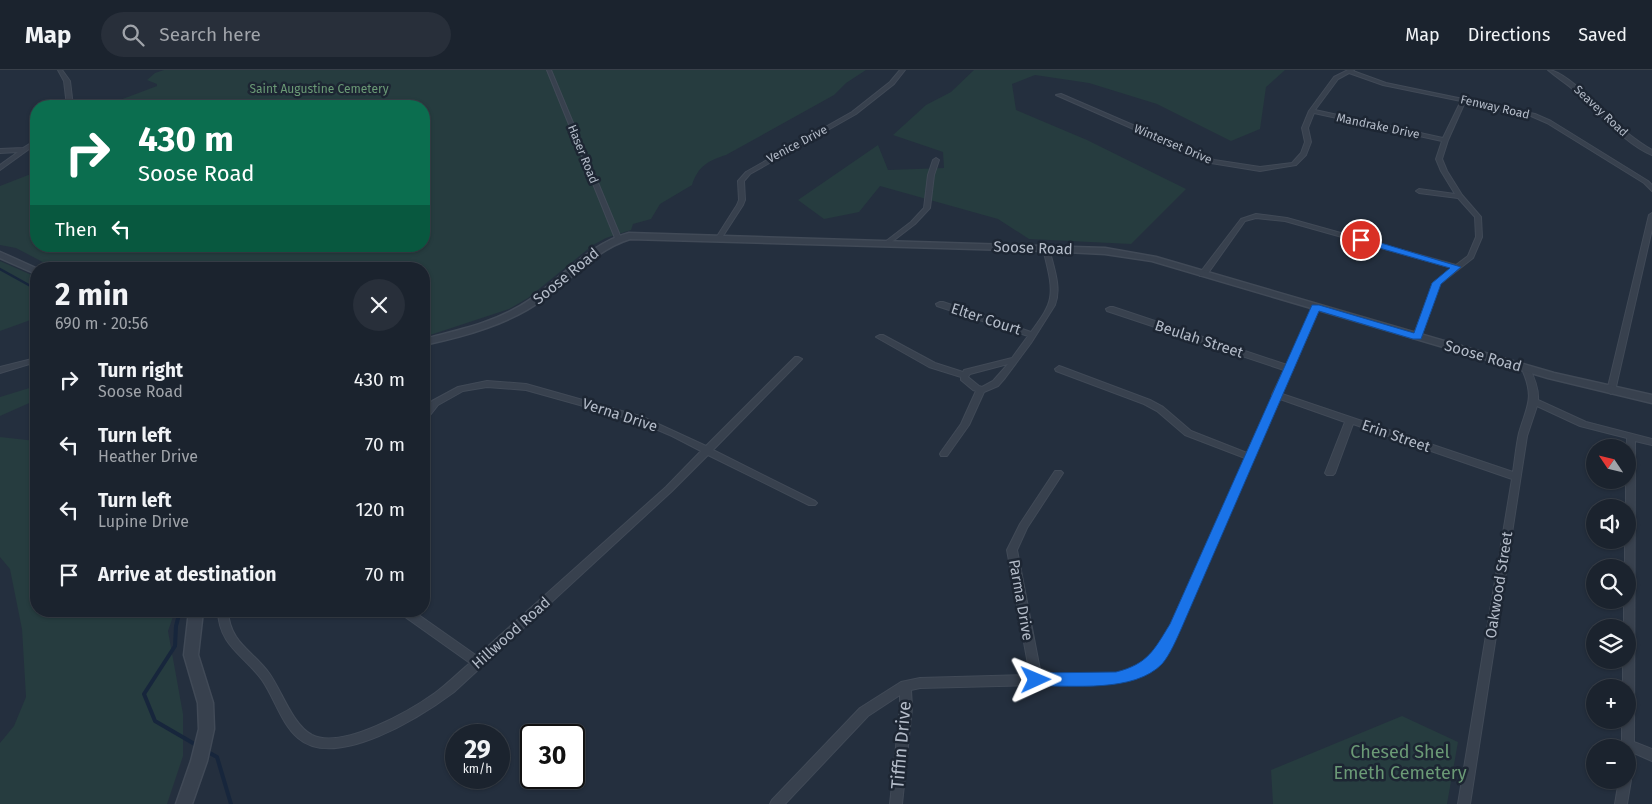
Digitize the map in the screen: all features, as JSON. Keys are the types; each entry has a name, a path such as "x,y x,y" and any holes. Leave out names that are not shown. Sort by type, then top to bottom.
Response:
{"street":[{"path":"60,70 67,81 69,100"},
{"name":"Haser Road","path":"549,70 618,238"},
{"name":"Venice Drive","path":"719,238 740,205 742,200 741,181 748,173 854,113 892,83 903,70"},
{"name":"Seavey Road","path":"1550,70 1570,82 1617,127 1652,153"},
{"name":"Fenway Road","path":"1351,71 1385,84 1513,110 1548,122 1646,182 1652,189"},
{"name":"Winterset Drive","path":"1059,95 1213,162 1260,169 1294,164 1304,154 1308,142 1305,128 1312,111 1336,78 1351,71"},
{"path":"1417,337 1437,283 1471,257 1479,237 1478,217 1460,196 1444,171 1440,159 1445,140 1464,100"},
{"name":"Mandrake Drive","path":"1312,111 1445,140"},
{"path":"0,168 30,147"},
{"path":"0,151 26,150"},
{"path":"887,243 913,223 927,208 931,175 936,160"},
{"path":"1419,191 1460,196"},
{"path":"1611,390 1652,215"},
{"path":"1203,274 1243,220 1256,216 1285,218 1456,267"},
{"name":"Soose Road","path":"430,340 490,323 520,311 543,295 601,246 618,238 638,235 1046,248 1125,254 1203,274 1526,369 1652,399"},
{"path":"944,454 965,424 981,390 995,384 1050,308 1054,299 1046,248"},
{"path":"0,255 30,268"},
{"name":"Elter Court","path":"940,304 1032,335"},
{"path":"776,804 864,712 905,686 1116,678 1132,674 1157,659 1176,627 1316,307"},
{"name":"Beulah Street","path":"1110,309 1288,368"},
{"path":"880,337 932,365 964,375 982,367 1013,360"},
{"name":"Hillwood Road","path":"223,617 224,626 230,640 265,675 299,731 308,740 332,744 356,738 407,717 439,697 670,489 798,359"},
{"path":"0,370 30,362"},
{"path":"1059,369 1148,402 1160,409 1188,433 1250,457"},
{"path":"1526,369 1534,387 1535,402 1575,422 1652,442"},
{"path":"964,375 968,383 981,390"},
{"name":"Verna Drive","path":"430,409 435,403 461,389 487,384 511,385 628,414 675,434 812,503"},
{"name":"Erin Street","path":"1276,395 1516,477"},
{"name":"Oakwood Street","path":"1464,804 1516,477 1528,417 1535,402"},
{"path":"1330,473 1350,420"},
{"path":"1628,739 1631,438"},
{"name":"Parma Drive","path":"1036,680 1012,550 1023,527 1058,473"},
{"path":"184,804 206,731 205,705 192,662 195,617"},
{"path":"413,617 478,663"},
{"name":"Tiffin Drive","path":"896,804 906,708 905,686"},
{"path":"1636,751 1652,755"},
{"path":"1621,804 1624,789"}],"green space":[{"name":"Saint Augustine Cemetery","path":"164,70 866,70 846,83 834,95 726,155 704,165 697,173 692,185 660,204 651,219 633,224 631,230 606,238 593,245 528,298 509,309 430,335 430,262 43,262 16,248 0,245 0,186 30,174 30,252 430,252 430,100 120,100 157,86 157,84 147,80 155,73"},
{"path":"974,70 1285,70 1266,87 1260,129 1231,141 1157,104 1089,83 1035,75 1012,84 1016,110 1087,140 1186,189 1131,244 1029,239 998,219 880,186 859,212 824,219 798,200 878,145 888,170 944,168 943,152 893,135 926,105 951,92"},
{"path":"0,261 30,274 30,320 0,331"},
{"path":"30,388 30,403 0,416 0,397"},
{"path":"0,437 30,440 30,617 173,617 168,631 183,714 183,756 167,804 0,804 0,743 14,726 26,697 22,629 10,569 0,557"},
{"name":"Chesed Shel Emeth Cemetery","path":"1402,716 1458,742 1447,804 1273,804 1271,770"}],"waterway":[{"path":"0,269 30,286"},
{"path":"178,617 175,646 144,694 155,721 198,746"},
{"path":"206,751 217,757 231,804"}],"route":[{"path":"1036,680 1116,678 1132,674 1147,667 1157,659 1176,627 1302,334 1316,307 1417,337 1437,283 1456,267 1361,240"}]}
